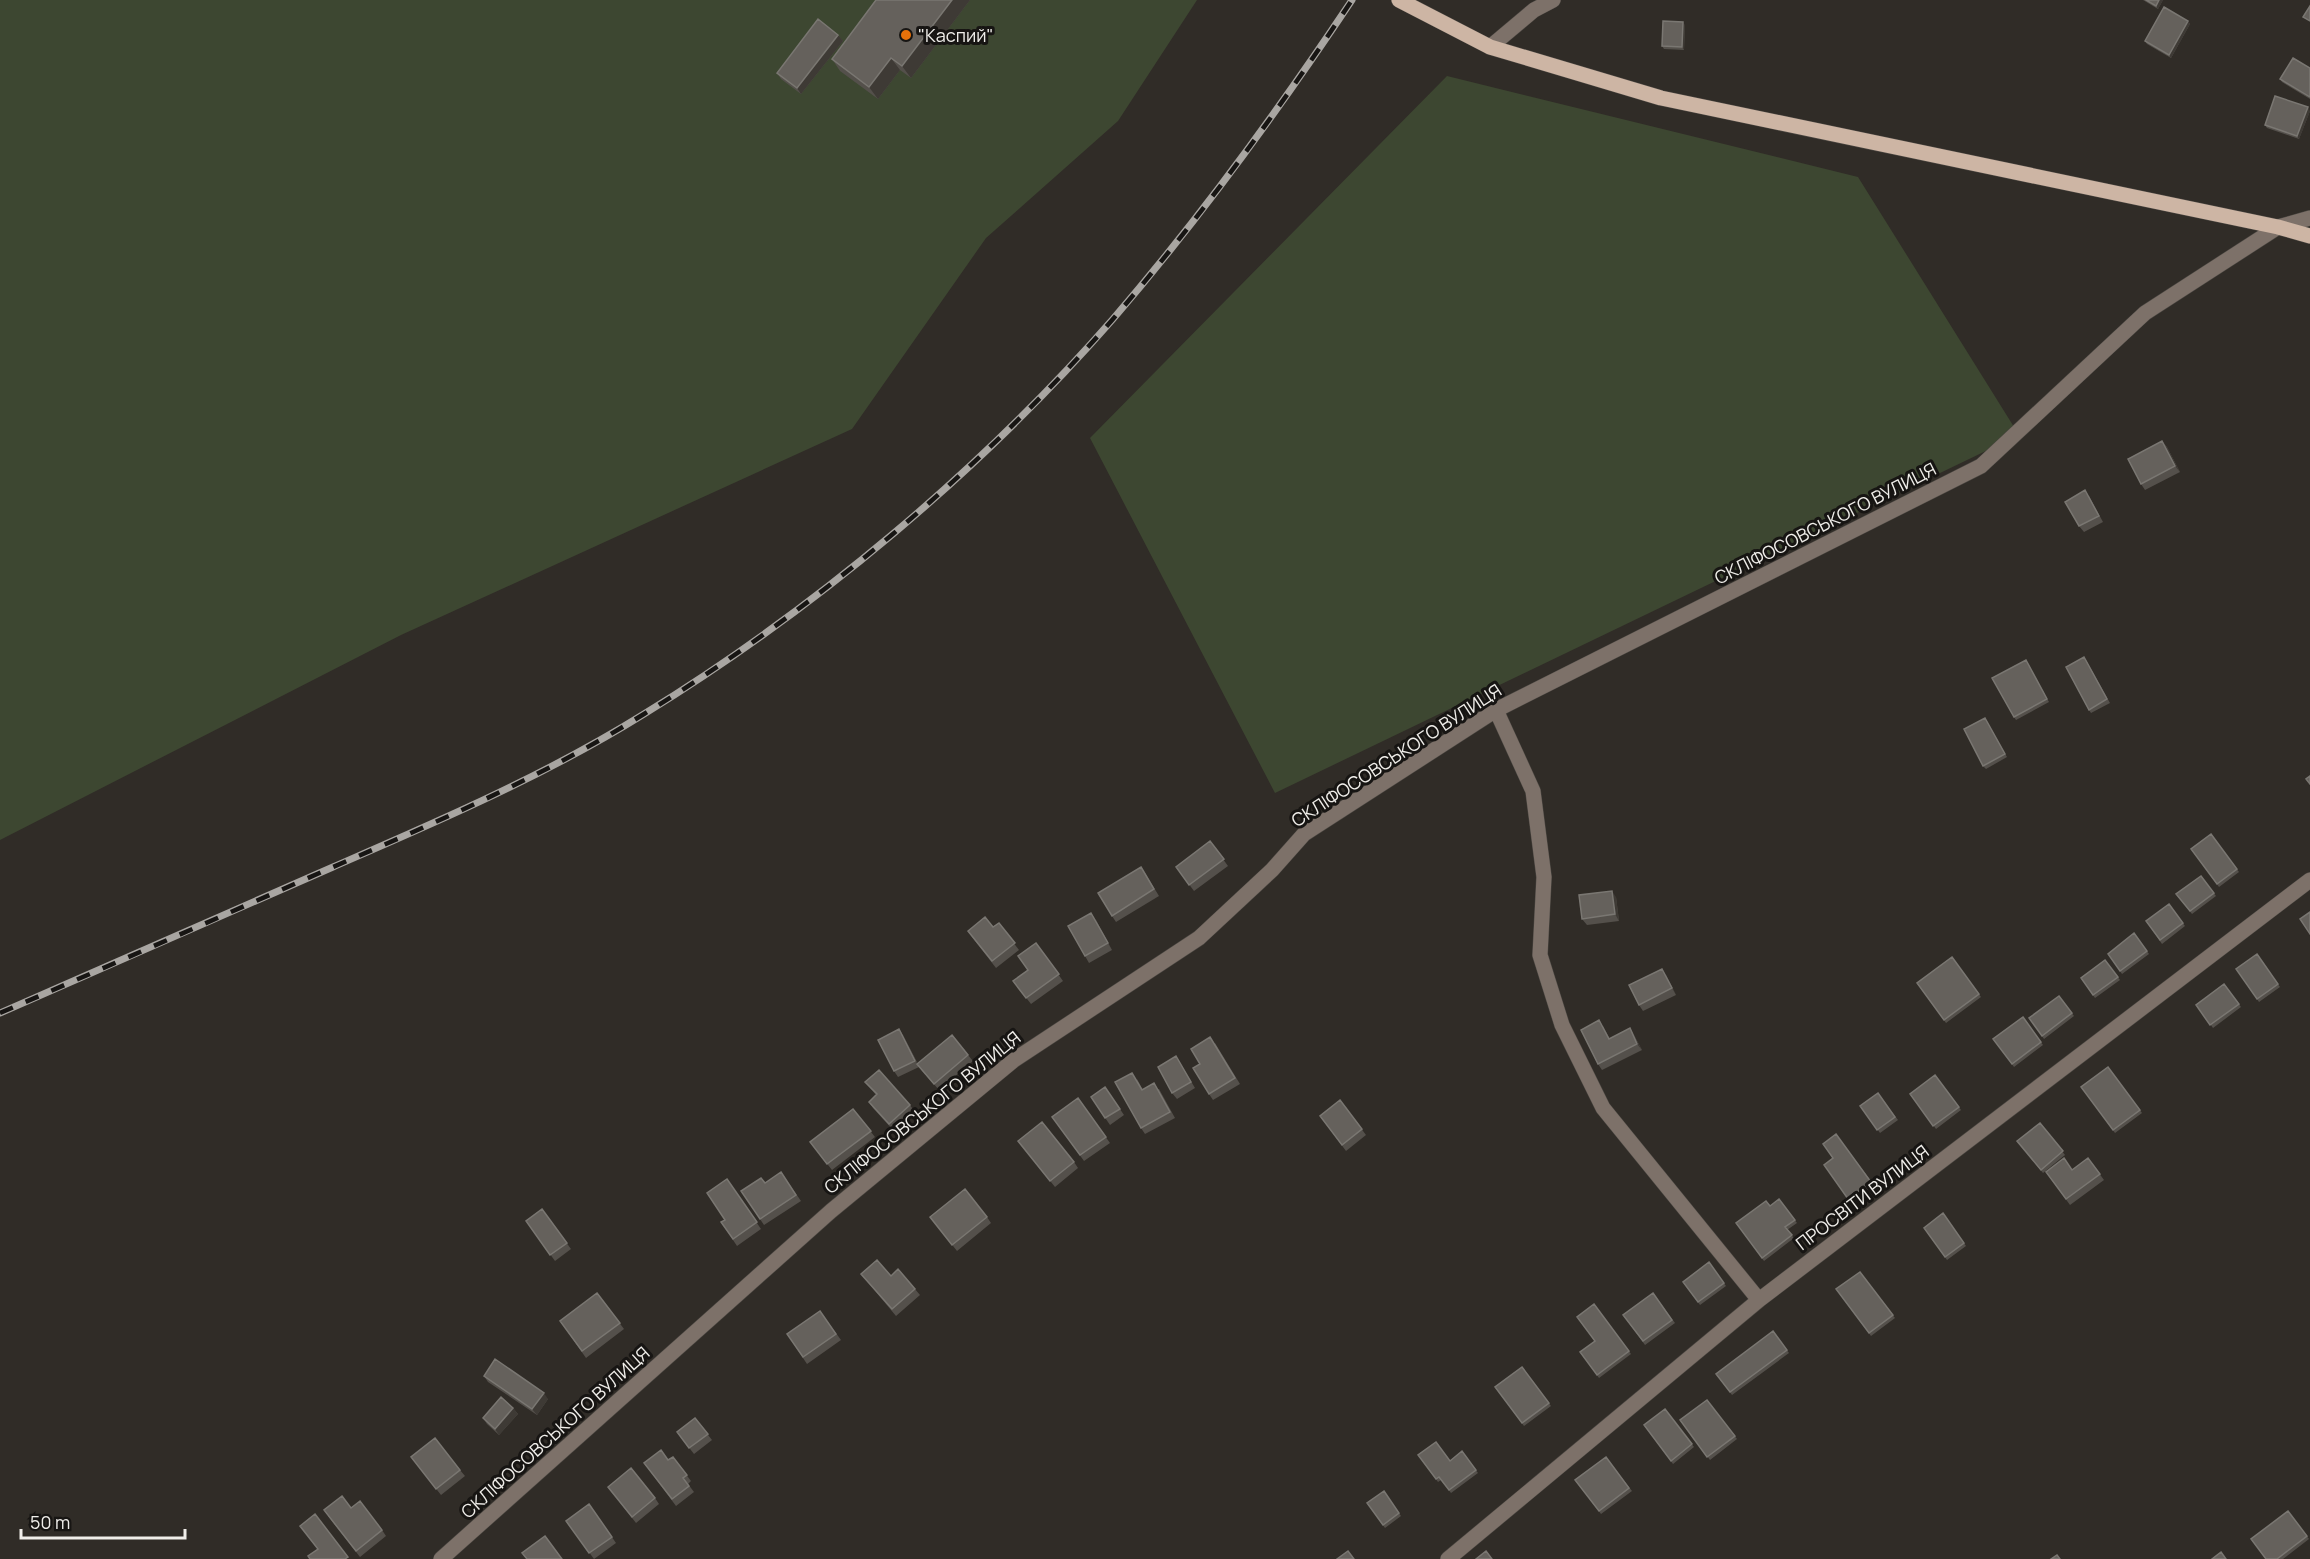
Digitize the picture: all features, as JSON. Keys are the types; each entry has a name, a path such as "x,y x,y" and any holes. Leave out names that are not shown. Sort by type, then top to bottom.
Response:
{"main road":[{"path":"1400,0 1490,47 1661,98 2278,227 2310,236"}],"street":[{"path":"1490,47 1534,10 1553,0"},
{"name":"СКЛІФОСОВСЬКОГО ВУЛИЦЯ","path":"441,1559 831,1211 1014,1060 1199,938 1272,870 1304,834 1497,710 1981,466 2145,313 2278,227 2310,218"},
{"path":"1497,710 1533,791 1544,877 1540,955 1562,1025 1603,1108 1759,1300"},
{"name":"ПРОСВІТИ ВУЛИЦЯ","path":"1448,1559 1759,1300 2310,880"}],"green space":[{"path":"0,0 1197,0 1118,121 986,238 852,429 401,635 0,840"},
{"path":"1447,76 1858,177 2019,435 1275,793 1090,438"}],"building":[{"name":"\"Каспий\"","path":"876,0 952,0 902,66 891,58 869,87 832,59"},
{"path":"2146,0 2159,0 2156,6"},
{"path":"2310,6 2310,21 2303,17"},
{"path":"2164,7 2188,21 2169,55 2145,41"},
{"path":"818,19 838,35 797,88 777,73"},
{"path":"1663,21 1683,22 1682,47 1662,46"},
{"path":"2293,58 2310,68 2310,97 2280,79"},
{"path":"2275,96 2308,107 2297,136 2265,125"},
{"path":"2162,441 2175,466 2141,484 2128,459"},
{"path":"2085,490 2099,516 2079,526 2065,502"},
{"path":"2084,657 2107,699 2089,710 2066,667"},
{"path":"2026,660 2047,699 2014,717 1992,678"},
{"path":"1985,718 2005,754 1983,766 1964,729"},
{"path":"2211,834 2237,869 2217,884 2191,849"},
{"path":"1210,841 1224,859 1189,885 1176,867"},
{"path":"1141,867 1154,889 1112,916 1098,893"},
{"path":"2201,876 2214,893 2190,911 2176,894"},
{"path":"1612,891 1615,914 1582,919 1579,895"},
{"path":"2169,904 2183,923 2160,940 2146,921"},
{"path":"2310,912 2310,934 2300,919"},
{"path":"1091,913 1108,943 1085,956 1068,926"},
{"path":"985,917 993,927 999,923 1015,943 992,961 968,931"},
{"path":"2134,933 2147,951 2120,971 2108,954"},
{"path":"1036,943 1059,974 1026,998 1013,981 1028,970 1018,956"},
{"path":"2257,954 2278,984 2257,999 2236,969"},
{"path":"1952,957 1979,994 1944,1020 1917,983"},
{"path":"2105,960 2118,977 2093,995 2081,978"},
{"path":"1662,969 1672,988 1639,1005 1629,985"},
{"path":"2224,984 2239,1004 2210,1025 2196,1005"},
{"path":"2059,996 2072,1013 2042,1036 2029,1018"},
{"path":"2023,1017 2041,1042 2012,1064 1993,1039"},
{"path":"1599,1020 1609,1039 1630,1028 1637,1044 1598,1064 1581,1030"},
{"path":"899,1029 915,1061 894,1071 878,1040"},
{"path":"952,1035 968,1055 934,1084 917,1064"},
{"path":"1210,1037 1235,1078 1209,1094 1193,1068 1200,1064 1191,1049"},
{"path":"1176,1056 1191,1082 1172,1093 1158,1067"},
{"path":"2108,1067 2140,1110 2113,1130 2081,1087"},
{"path":"879,1070 910,1105 889,1124 869,1102 877,1094 865,1082"},
{"path":"1132,1073 1142,1090 1154,1083 1170,1112 1141,1128 1115,1082"},
{"path":"1935,1075 1959,1107 1933,1126 1910,1094"},
{"path":"1105,1087 1120,1109 1105,1118 1091,1097"},
{"path":"1878,1093 1895,1117 1877,1130 1860,1106"},
{"path":"1078,1098 1106,1137 1080,1155 1052,1117"},
{"path":"1340,1100 1362,1129 1342,1145 1320,1116"},
{"path":"853,1109 871,1131 827,1164 810,1142"},
{"path":"1042,1122 1074,1162 1050,1181 1018,1141"},
{"path":"2040,1123 2063,1151 2041,1170 2017,1141"},
{"path":"1836,1134 1871,1182 1848,1199 1824,1165 1833,1158 1823,1144"},
{"path":"2064,1158 2072,1170 2088,1158 2100,1174 2066,1199 2046,1172"},
{"path":"781,1172 796,1195 760,1219 741,1191 761,1178 765,1183"},
{"path":"727,1179 757,1222 733,1239 721,1222 725,1220 707,1193"},
{"path":"965,1189 987,1217 952,1245 930,1217"},
{"path":"1779,1199 1795,1220 1785,1227 1792,1235 1762,1258 1736,1223 1766,1201 1770,1206"},
{"path":"542,1209 567,1243 550,1255 526,1221"},
{"path":"1943,1213 1964,1243 1945,1257 1924,1228"},
{"path":"877,1260 891,1276 898,1269 915,1289 892,1309 861,1274"},
{"path":"1709,1262 1724,1283 1698,1302 1683,1282"},
{"path":"1860,1272 1893,1315 1869,1333 1836,1289"},
{"path":"597,1293 620,1323 582,1351 560,1321"},
{"path":"1653,1293 1672,1320 1643,1341 1623,1315"},
{"path":"1594,1304 1629,1351 1597,1375 1580,1352 1595,1341 1577,1317"},
{"path":"820,1311 836,1334 803,1357 787,1334"},
{"path":"1773,1331 1787,1350 1730,1392 1716,1374"},
{"path":"495,1359 544,1393 532,1409 484,1376"},
{"path":"1522,1367 1549,1403 1522,1423 1495,1387"},
{"path":"501,1397 513,1408 495,1429 483,1418"},
{"path":"1707,1400 1735,1436 1707,1457 1680,1420"},
{"path":"1665,1409 1692,1444 1671,1461 1644,1425"},
{"path":"695,1418 708,1434 689,1448 677,1432"},
{"path":"435,1438 460,1470 436,1489 411,1457"},
{"path":"1436,1442 1450,1461 1462,1451 1476,1470 1449,1490 1439,1477 1436,1479 1418,1455"},
{"path":"661,1450 668,1460 673,1457 687,1475 683,1478 689,1486 672,1499 644,1463"},
{"path":"1606,1457 1629,1488 1599,1511 1575,1480"},
{"path":"631,1468 655,1498 632,1517 608,1487"},
{"path":"1384,1491 1399,1513 1383,1525 1367,1503"},
{"path":"342,1496 351,1508 360,1501 382,1530 356,1551 324,1510"},
{"path":"589,1504 612,1537 589,1553 566,1521"},
{"path":"2288,1511 2307,1536 2277,1559 2266,1559 2251,1539"},
{"path":"315,1514 348,1557 345,1559 310,1559 308,1556 318,1549 300,1526"},
{"path":"545,1536 562,1559 527,1559 522,1553"},
{"path":"1348,1551 1354,1559 1337,1559"},
{"path":"1486,1551 1492,1559 1476,1559"},
{"path":"2221,1552 2226,1559 2212,1559"}],"railway":[{"path":"0,1013 413,832 569,757 644,714 708,673 833,583 952,483 1062,375 1113,319 1207,203 1267,123 1352,0"}],"place":[{"name":"\"Каспий\"","path":"906,35"}]}
